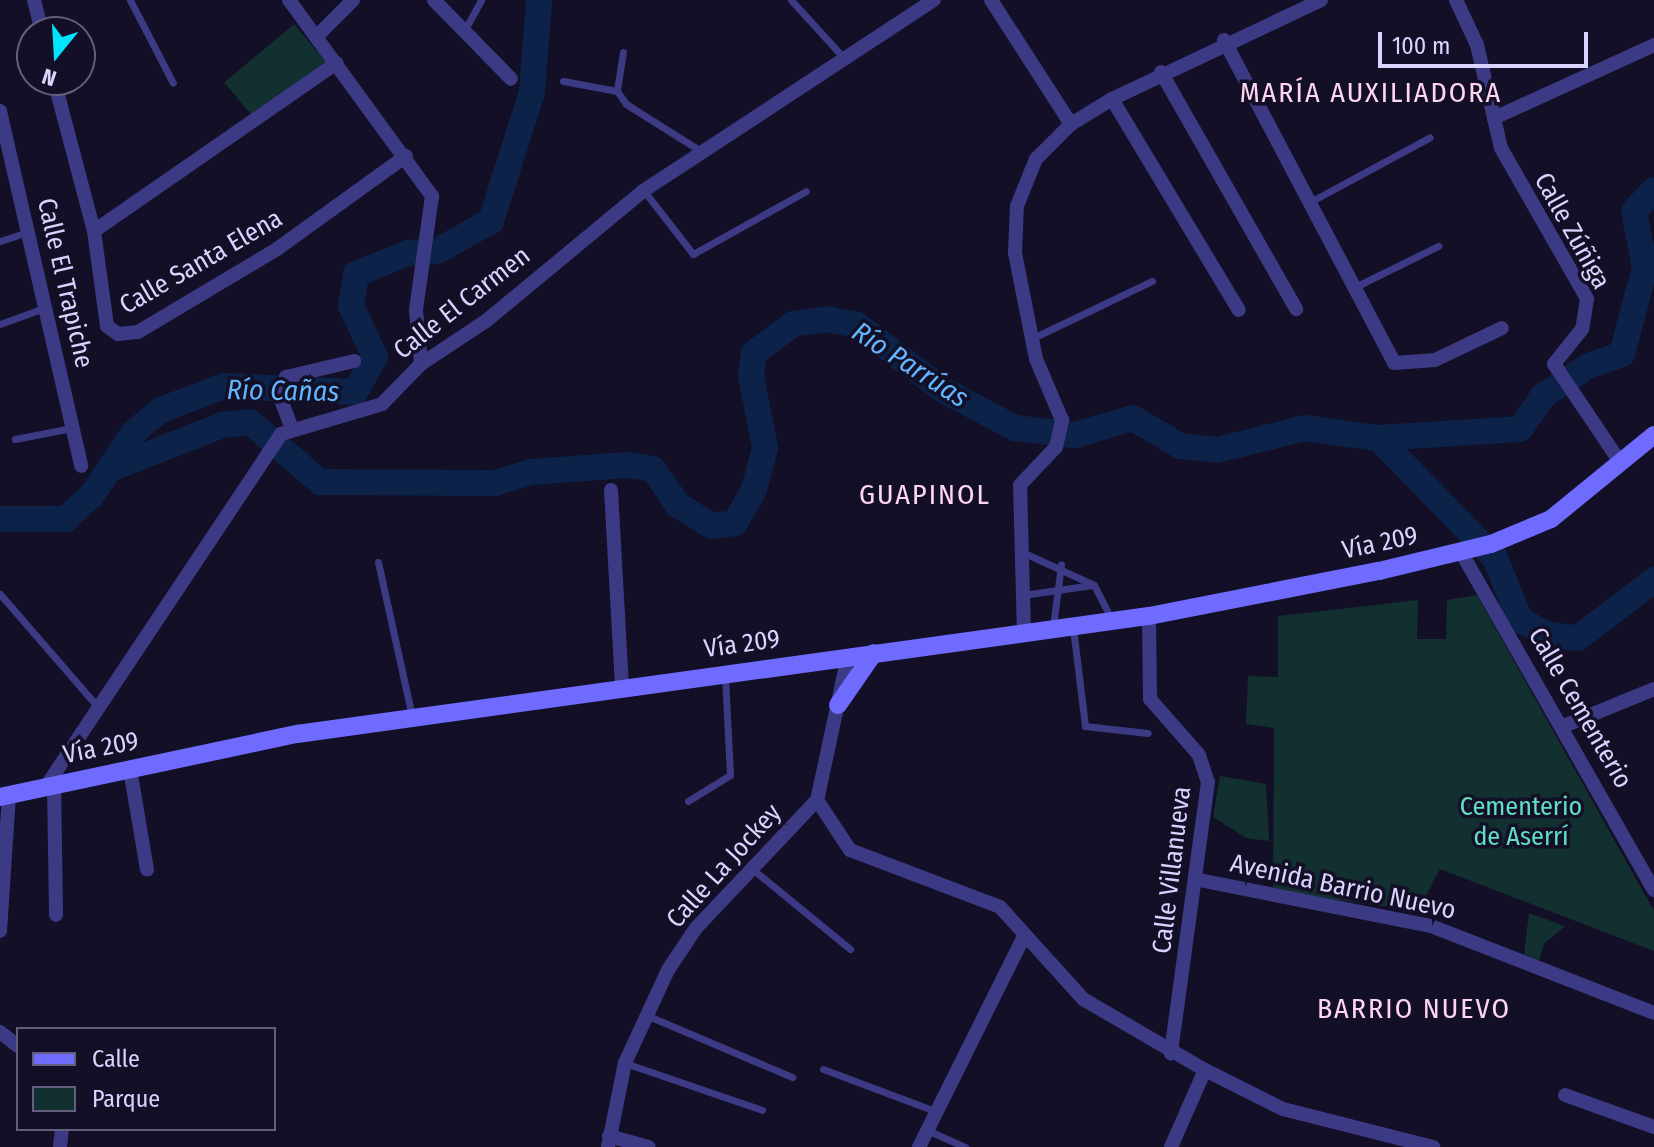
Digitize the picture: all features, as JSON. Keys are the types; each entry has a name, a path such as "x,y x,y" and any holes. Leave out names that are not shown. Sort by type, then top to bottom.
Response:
{"main road":[{"name":"Vía 209","path":"4,796 51,784 412,716 1149,616 1466,551 1551,519 1620,462 1651,444"},
{"path":"838,705 874,653"}],"street":[{"path":"289,0 406,156 432,196 420,270 421,364"},
{"path":"317,36 353,0"},
{"path":"434,0 511,79"},
{"name":"Calle El Carmen","path":"286,430 382,404 421,364 486,321 643,191 699,150 934,0"},
{"path":"991,0 1071,124"},
{"path":"1024,635 1020,485 1056,447 1062,420 1031,339 1015,253 1017,206 1036,159 1071,124 1112,99 1224,40 1321,0"},
{"name":"Calle Zúñiga","path":"1456,0 1477,45 1494,118 1515,178 1587,299 1582,329 1554,356 1559,375 1620,462"},
{"path":"1224,40 1401,367 1456,352 1502,328"},
{"path":"1494,118 1654,45"},
{"path":"94,231 337,63"},
{"path":"1161,72 1296,309"},
{"name":"Calle Santa Elena","path":"58,96 94,231 107,326 131,334 277,249 406,156"},
{"path":"1112,99 1239,310"},
{"name":"Calle El Trapiche","path":"0,111 4,142 30,232 81,466"},
{"path":"56,915 51,784 98,707 286,430 280,398 286,377 354,361"},
{"path":"611,490 622,689"},
{"name":"Calle Cementerio","path":"1466,551 1566,725 1653,886"},
{"name":"Calle Villanueva","path":"1149,616 1150,699 1205,767 1199,880 1171,1053"},
{"path":"848,656 817,800 850,850 902,875 988,900 1083,999 1171,1053 1283,1109 1394,1141 1433,1147"},
{"path":"1566,725 1654,689"},
{"path":"130,769 147,870"},
{"path":"0,931 4,796"},
{"name":"Calle La Jockey","path":"608,1142 625,1063 643,1014 696,928 817,800"},
{"name":"Avenida Barrio Nuevo","path":"1199,880 1431,926 1654,1013"},
{"path":"919,1147 932,1110 1024,936"},
{"path":"0,1032 16,1044"},
{"path":"1171,1147 1205,1070"},
{"path":"1565,1095 1654,1127"},
{"path":"608,1142 649,1147"}],"lane":[{"path":"130,0 173,83"},
{"path":"464,31 481,0"},
{"path":"791,0 842,56"},
{"path":"623,52 617,91 626,104 699,150"},
{"path":"563,81 617,91"},
{"path":"1310,202 1430,137"},
{"path":"643,191 693,254 806,191"},
{"path":"0,241 30,232"},
{"path":"1355,287 1438,246"},
{"path":"1031,339 1152,281"},
{"path":"0,324 46,308"},
{"path":"15,439 72,428"},
{"path":"1021,552 1061,565 1094,585 1112,622"},
{"path":"378,562 412,716"},
{"path":"1052,631 1061,565"},
{"path":"1023,595 1094,585"},
{"path":"0,594 98,707"},
{"path":"1073,628 1085,726 1148,733"},
{"path":"688,801 730,775 725,673"},
{"path":"751,868 850,949"},
{"path":"643,1014 792,1077"},
{"path":"625,1063 762,1110"},
{"path":"823,1069 932,1110"},
{"path":"924,1129 965,1147"}],"green space":[{"path":"294,24 326,62 256,121 224,82"},
{"name":"Cementerio de Aserrí","path":"1477,595 1654,911 1654,951 1440,869 1418,911 1273,891 1274,728 1246,724 1248,676 1278,677 1278,616 1418,600 1417,639 1446,639 1447,600"},
{"path":"1220,776 1266,784 1269,841 1246,838 1213,817"},
{"path":"1529,913 1565,926 1544,944 1539,961 1524,954"}],"waterway":[{"name":"Río Cañas","path":"0,519 66,519 92,495 134,432 161,410 224,386 355,392 375,357 351,306 356,274 408,253 437,251 491,221 532,92 539,0"},
{"path":"1378,438 1520,429 1543,396 1588,366 1622,354 1645,267 1634,211 1654,190"},
{"name":"Río Parrúas","path":"113,468 223,425 250,422 320,482 495,483 531,472 628,465 653,469 678,505 712,526 735,523 754,490 765,448 751,375 754,353 793,324 827,319 857,325 945,391 1015,428 1075,435 1133,418 1180,446 1217,450 1305,428 1378,438 1495,558 1520,620 1548,635 1578,638 1654,580"}],"district":[{"name":"MARÍA AUXILIADORA","path":"1371,93"},
{"name":"GUAPINOL","path":"925,495"},
{"name":"BARRIO NUEVO","path":"1414,1009"}]}
